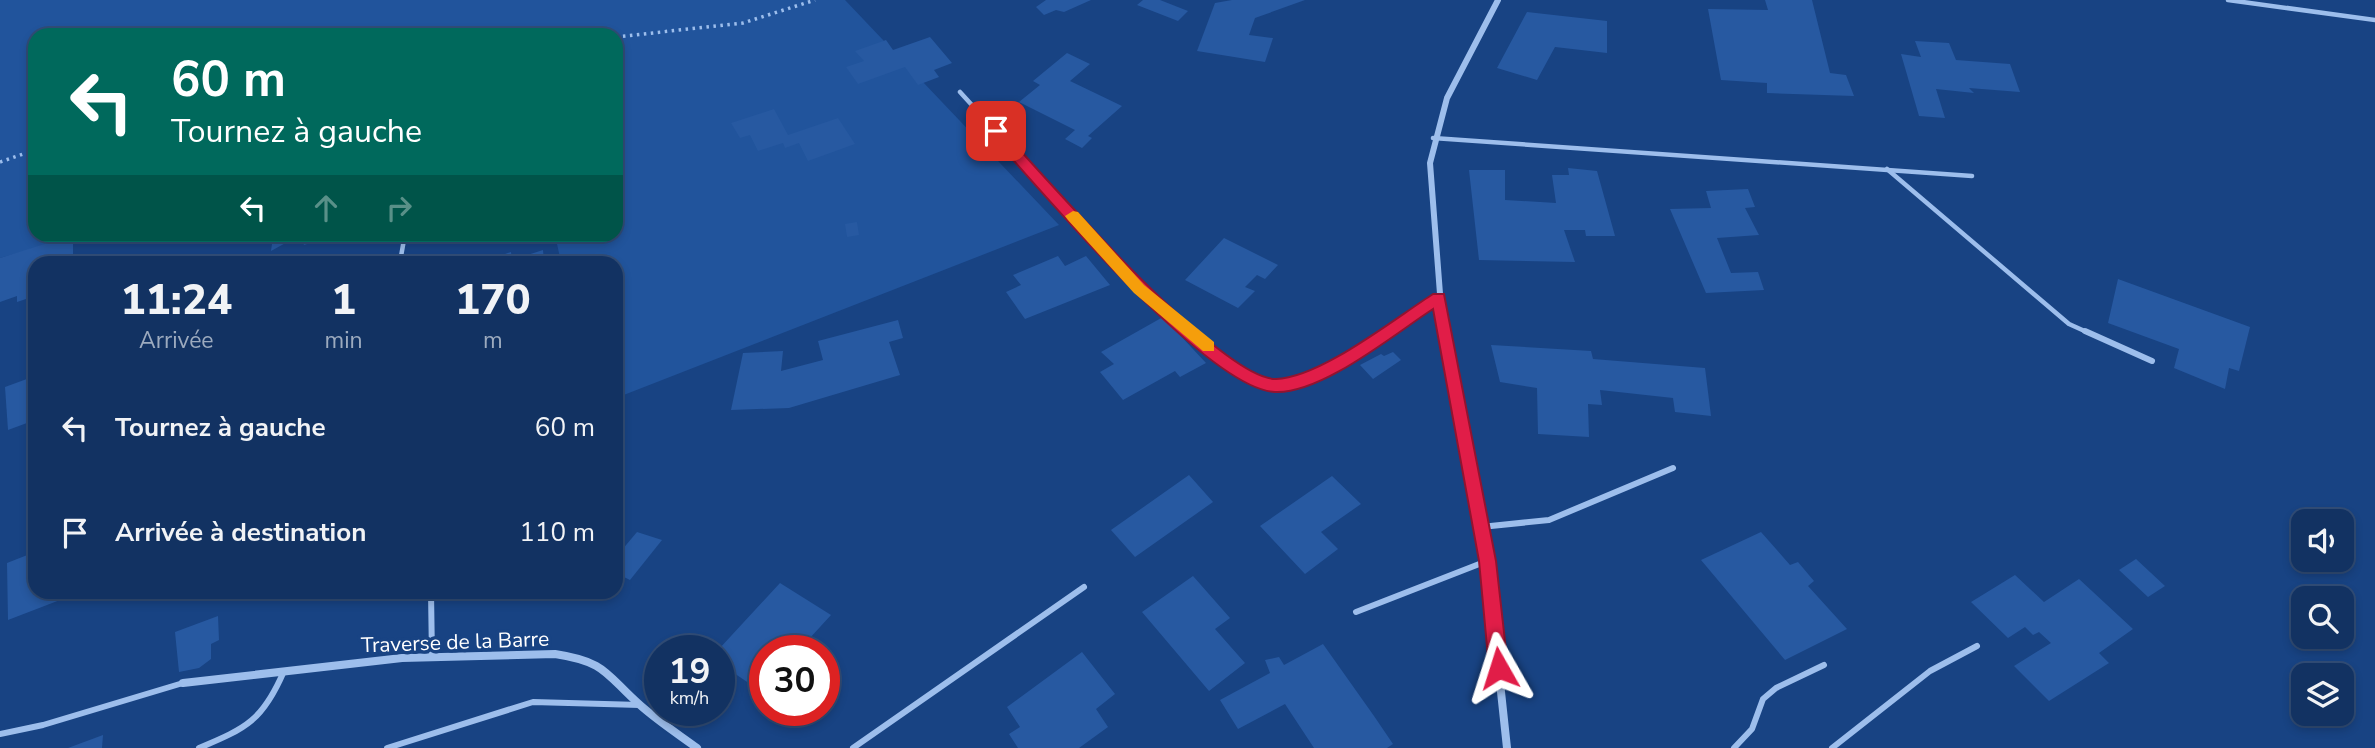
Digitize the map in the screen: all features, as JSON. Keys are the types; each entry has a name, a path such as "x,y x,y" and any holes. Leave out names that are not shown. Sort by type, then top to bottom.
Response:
{"street":[{"path":"1497,0 1454,74 1433,138 1430,163 1438,298 1488,561 1507,748"},
{"name":"Traverse de la Barre","path":"183,683 402,658 432,661 544,654 571,655 601,666 640,705 697,748"}],"lane":[{"path":"2228,0 2375,20"},
{"path":"960,92 1139,289 1247,378 1275,386 1314,378 1438,298"},
{"path":"1433,138 1972,176"},
{"path":"1886,168 2069,324 2152,361"},
{"path":"1481,527 1549,520 1673,468"},
{"path":"1356,612 1488,561"},
{"path":"853,748 1084,587"},
{"path":"431,599 432,661"},
{"path":"1832,748 1930,671 1977,646"},
{"path":"1734,748 1752,729 1763,699 1776,688 1824,665"},
{"path":"198,748 254,725 270,704 284,671"},
{"path":"0,734 43,725 183,683"},
{"path":"387,748 533,702 640,705"}],"path":[{"path":"623,36 721,27 793,10 815,0"},
{"path":"0,162 28,152"}],"shaded area":[{"path":"0,0 845,0 1059,225 623,395 623,256 560,256 557,242 623,242 623,28 28,28 28,242 56,242 0,258"}],"building":[{"path":"1046,0 1091,0 1064,12 1056,10 1044,15 1036,7"},
{"path":"1143,0 1160,0 1188,11 1178,21 1137,5"},
{"path":"1232,0 1305,0 1255,18 1249,35 1273,38 1265,62 1197,51 1215,3"},
{"path":"1765,0 1812,0 1830,73 1846,75 1854,96 1767,93 1767,83 1721,80 1708,9 1768,10"},
{"path":"1527,12 1607,21 1607,53 1555,47 1537,80 1497,68"},
{"path":"930,37 952,63 934,70 939,77 918,85 905,67 858,84 846,67 864,61 855,51 886,40 893,50"},
{"path":"1915,41 1949,43 1956,60 2010,64 2020,92 1969,88 1974,93 1936,89 1945,118 1919,116 1901,54 1921,57"},
{"path":"1067,53 1090,64 1070,81 1122,106 1088,136 1092,138 1082,148 1065,139 1075,130 1019,102 1040,85 1033,81"},
{"path":"774,109 788,135 838,118 855,144 808,161 799,143 785,148 783,143 758,151 750,135 740,138 731,123"},
{"path":"1568,168 1597,171 1615,236 1586,236 1585,230 1564,230 1575,262 1479,260 1469,170 1505,170 1505,200 1556,203 1552,175 1569,175"},
{"path":"1748,189 1755,207 1745,208 1759,235 1717,238 1731,273 1758,272 1764,290 1706,293 1670,209 1711,208 1706,191"},
{"path":"857,222 859,235 847,237 845,224"},
{"path":"1224,238 1278,265 1265,279 1257,275 1245,287 1255,291 1238,308 1185,280"},
{"path":"51,242 73,242 73,256 28,256 28,298 17,302 17,296 0,302 0,258"},
{"path":"274,242 287,242 271,251"},
{"path":"543,250 544,256 524,256"},
{"path":"1058,256 1065,266 1086,256 1110,285 1025,319 1006,292 1021,285 1013,275"},
{"path":"2118,279 2250,327 2239,371 2229,368 2225,389 2174,368 2179,349 2108,323"},
{"path":"1163,317 1206,363 1180,377 1175,371 1123,400 1100,372 1114,364 1101,352"},
{"path":"898,320 903,338 889,342 900,375 789,408 731,410 743,353 783,351 781,371 823,360 818,341"},
{"path":"1491,345 1591,351 1593,359 1705,368 1711,416 1675,412 1673,398 1600,390 1602,405 1588,404 1589,437 1538,434 1537,388 1500,382"},
{"path":"1393,352 1401,360 1373,379 1360,365 1381,354 1384,356"},
{"path":"28,379 28,423 8,430 5,387"},
{"path":"1189,475 1213,502 1135,557 1111,530"},
{"path":"1332,476 1361,504 1321,532 1338,549 1305,574 1260,526"},
{"path":"637,532 662,540 630,580 623,576 623,549"},
{"path":"1761,532 1790,565 1798,562 1814,581 1808,586 1847,629 1785,660 1701,560"},
{"path":"28,555 28,599 60,600 8,620 7,563"},
{"path":"2136,559 2165,586 2148,597 2119,570"},
{"path":"2015,575 2044,602 2079,579 2133,629 2099,653 2109,663 2049,701 2014,666 2051,643 2039,632 2033,635 2025,627 2008,638 1971,602"},
{"path":"1193,576 1230,618 1215,629 1245,663 1209,691 1142,612"},
{"path":"780,583 831,615 813,635 749,635 749,683 735,674 735,635 732,635"},
{"path":"218,616 219,640 211,644 211,659 199,668 179,672 175,632"},
{"path":"1323,644 1393,744 1387,748 1314,748 1285,704 1238,729 1220,700 1270,673 1265,660 1279,657 1284,665"},
{"path":"1082,652 1115,694 1096,709 1108,727 1079,748 1018,748 1009,734 1020,727 1007,707"},
{"path":"103,735 102,748 68,748"}],"slow traffic":[{"path":"1073,216 1139,289 1208,347"}],"route":[{"path":"996,131 1139,289 1247,378 1275,386 1314,378 1438,298 1488,561 1499,668"}]}
